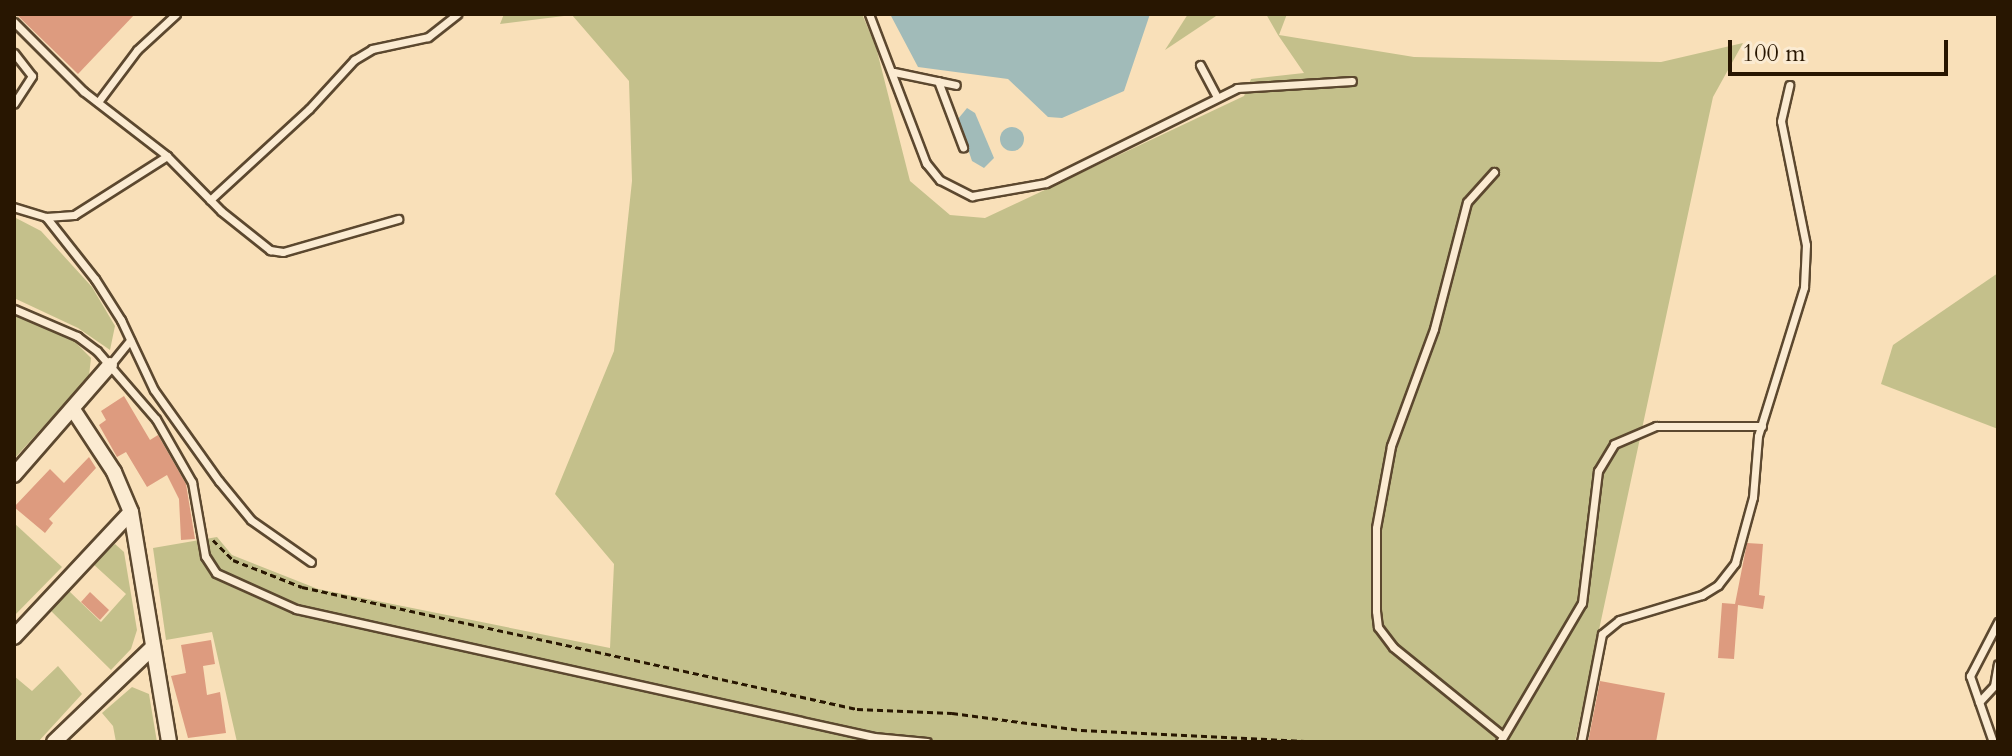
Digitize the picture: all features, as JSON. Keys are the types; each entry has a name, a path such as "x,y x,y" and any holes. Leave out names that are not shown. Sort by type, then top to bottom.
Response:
{"street":[{"path":"14,475 74,411 110,365"},
{"path":"74,411 114,472 131,512 169,742"},
{"path":"14,637 131,512"},
{"path":"54,742 152,648"}],"lane":[{"path":"98,102 137,50 176,14"},
{"path":"210,200 309,109 354,60 372,49 428,37 457,14"},
{"path":"869,14 894,72 926,163 940,180 972,196 1046,183 1237,88 1352,81"},
{"path":"14,22 98,102 167,156 255,241 283,252 398,219"},
{"path":"14,53 32,76 29,89 14,104"},
{"path":"1200,65 1217,97"},
{"path":"894,72 956,85"},
{"path":"938,81 963,147"},
{"path":"1581,742 1602,634 1619,620 1702,595 1730,574 1753,497 1762,426 1804,287 1806,245 1781,121 1789,85"},
{"path":"14,207 46,217 82,212 167,156"},
{"path":"1494,172 1467,202 1434,329 1391,446 1376,528 1376,611 1378,627 1393,647 1501,739 1582,603 1598,471 1614,444 1656,426 1762,426"},
{"path":"46,217 95,279 177,424 251,520 311,562"},
{"path":"14,309 77,336 110,365 156,419 192,482 202,525 205,556 216,573 296,609 858,733 927,742"},
{"path":"110,365 130,340"},
{"path":"1993,742 1971,667 1998,622"},
{"path":"1979,702 1994,686 1998,664"}],"path":[{"path":"202,525 233,560 302,587 857,709 952,713 1081,730 1325,742"}],"shaded area":[{"path":"504,14 862,14 876,47 910,181 950,215 985,218 1244,96 1251,79 1304,73 1278,35 1266,14 1287,14 1279,35 1414,57 1661,62 1743,43 1713,97 1575,742 237,742 212,632 166,640 153,548 217,537 232,555 318,589 610,648 614,564 555,494 614,351 632,181 629,81 572,15 500,24"},
{"path":"1188,14 1219,14 1165,50"},
{"path":"14,217 41,231 92,287 115,326 110,350 78,328 14,298"},
{"path":"1998,273 1998,429 1881,384 1893,345"},
{"path":"14,314 69,336 91,358 89,376 14,459"},
{"path":"14,523 62,567 14,616"},
{"path":"115,544 124,552 137,630 131,649 111,670 48,608 67,589 101,622 126,594 92,563"},
{"path":"58,666 82,694 38,742 14,742 14,676 32,691"},
{"path":"132,687 149,694 157,742 116,742 113,726 102,713"}],"water":[{"path":"890,14 1150,14 1124,91 1062,118 1048,117 1008,79 918,67"},
{"path":"967,108 975,113 994,158 984,168 972,161 958,119"},
{"path":"1012,127 1023,134 1024,139 1017,150 1012,151 1001,144 1000,139 1007,128"}],"building":[{"path":"16,14 135,14 78,74"},
{"path":"124,396 150,440 158,435 186,484 195,539 181,540 179,499 167,475 147,487 126,452 117,457 99,425 106,420 101,411"},
{"path":"89,457 96,468 49,519 53,523 45,533 14,507 50,469 64,483"},
{"path":"1747,543 1763,544 1759,595 1765,596 1763,609 1738,605 1734,659 1718,658 1722,603 1735,604"},
{"path":"90,592 109,610 100,620 81,602"},
{"path":"211,640 215,664 203,666 207,695 220,692 226,733 188,738 171,676 186,673 181,645"},
{"path":"1600,681 1665,693 1656,742 1588,742"}]}
